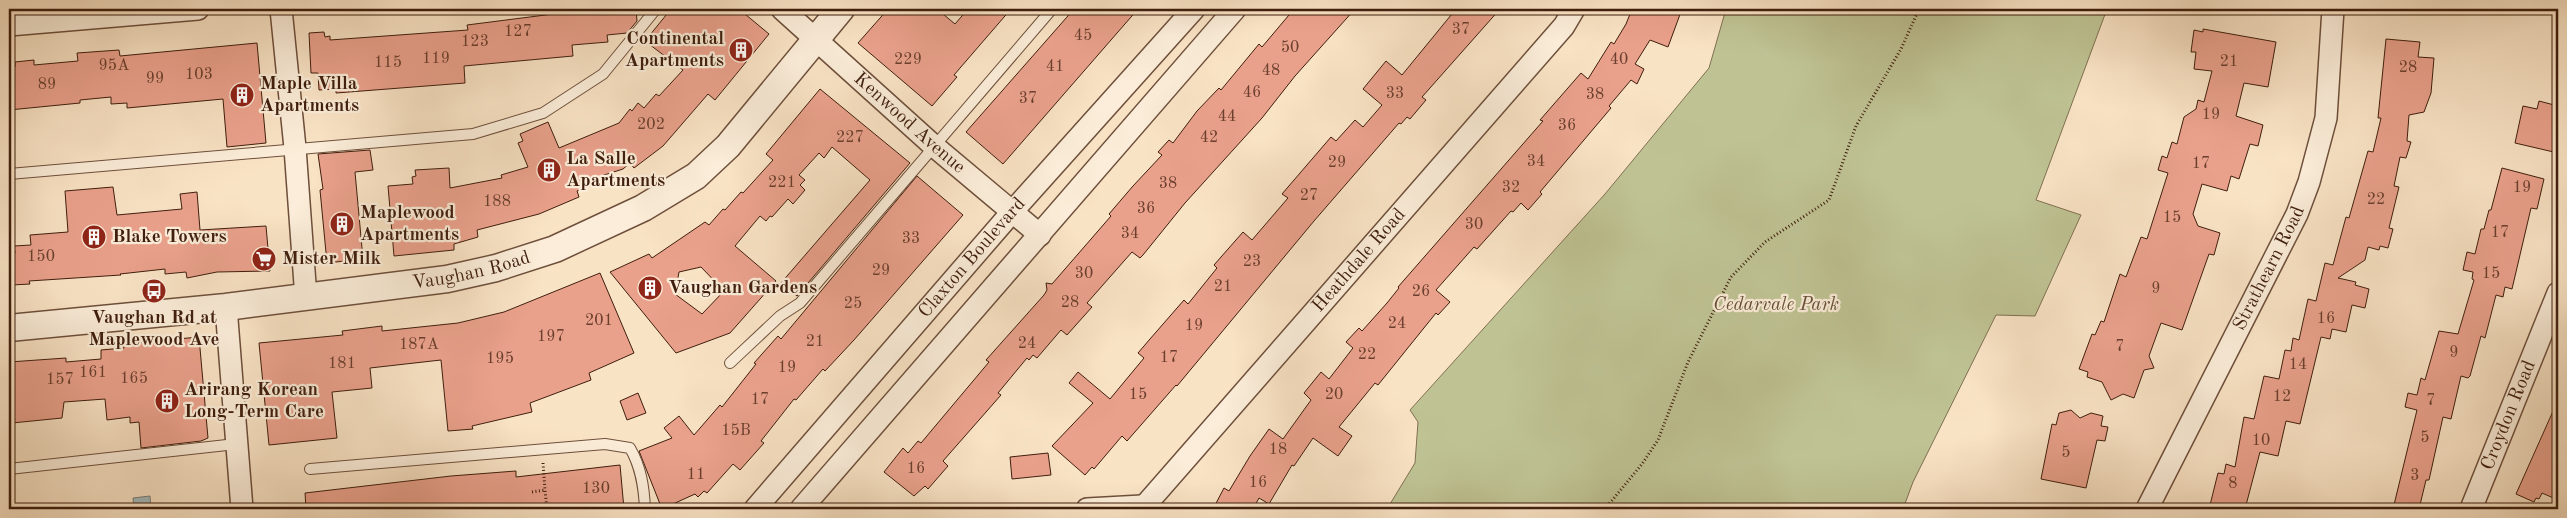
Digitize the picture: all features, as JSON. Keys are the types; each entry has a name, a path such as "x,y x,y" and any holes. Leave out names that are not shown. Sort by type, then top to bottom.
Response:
{"street":[{"path":"9,25 198,9"},
{"path":"281,9 295,148 306,298"},
{"name":"Kenwood Avenue","path":"782,9 935,147 1040,235"},
{"name":"Vaughan Road","path":"9,328 226,307 447,279 496,268 555,249 643,208 696,176 728,146 841,9"},
{"name":"Claxton Boulevard","path":"755,509 1012,212 1194,9"},
{"name":"Claxton Boulevard","path":"801,509 1235,9"},
{"name":"Heathdale Road","path":"1142,508 1167,482 1564,26 1574,9"},
{"name":"Strathearn Road","path":"2147,509 2297,214 2309,182 2326,118 2333,9"},
{"name":"Croydon Road","path":"2471,509 2558,293"},
{"path":"226,307 242,509"},
{"path":"1087,509 1142,508"}],"lane":[{"path":"9,174 473,134 543,113 603,74 656,9"},
{"path":"730,363 780,316 800,303 1052,9"},
{"path":"9,469 236,444"},
{"path":"310,469 605,444 630,448 636,458 643,485 645,509"}],"path":[{"path":"1605,509 1655,446 1688,362 1731,277 1765,242 1828,200 1834,190 1846,148 1902,49 1919,9"},
{"path":"542,450 547,509"},
{"path":"532,492 545,490"}],"green space":[{"name":"Cedarvale Park","path":"1726,9 2107,9 2036,200 2081,215 2035,316 1996,315 1913,482 1903,509 1387,509 1415,463 1418,422 1410,410 1605,194 1709,68"}],"water":[{"path":"150,496 151,509 134,509 133,498"}],"building":[{"path":"569,9 636,9 637,21 627,33 607,35 608,42 572,45 573,56 464,66 465,83 336,93 336,89 319,90 318,73 311,73 309,33 324,32 325,37 330,36 330,40 468,30 467,25 569,12"},
{"path":"671,9 739,9 769,34 715,100 708,94 663,146 634,168 630,163 623,169 598,177 600,182 577,191 579,197 539,214 477,230 478,237 454,244 454,250 394,256 388,186 413,184 412,177 416,176 415,170 449,168 450,188 502,178 501,175 528,167 518,143 523,141 520,134 548,122 559,148 619,123 630,109 632,111 638,103 644,108 656,94 659,96 683,70 645,41"},
{"path":"888,9 937,9 955,24 968,9 1011,9 954,75 957,77 932,106 858,43"},
{"path":"1074,9 1138,9 1003,164 966,132"},
{"path":"1294,9 1355,9 1295,76 1262,118 1185,203 1143,255 1140,258 1132,252 1087,303 1092,307 1067,335 1061,330 1037,358 1033,355 1029,360 1027,358 998,393 1001,395 943,461 948,466 928,489 925,486 914,496 884,472 903,448 908,453 918,441 921,443 989,362 986,360 1044,295 1047,290 1046,283 1052,284 1111,216 1109,214 1162,155 1158,152 1169,140 1173,143 1197,111 1219,88 1221,90 1259,44 1262,47"},
{"path":"1456,9 1500,9 1422,97 1426,100 1410,119 1407,117 1401,124 1399,123 1314,221 1177,386 1127,441 1122,436 1094,469 1092,467 1085,475 1052,446 1093,403 1069,383 1078,372 1110,399 1144,358 1138,353 1184,300 1188,304 1217,268 1214,265 1243,232 1252,240 1288,198 1282,194 1331,137 1336,141 1355,120 1363,127 1382,105 1363,89 1386,61 1402,75"},
{"path":"1632,9 1682,9 1668,47 1650,40 1635,64 1644,69 1637,84 1631,80 1609,106 1611,108 1540,192 1542,194 1528,210 1521,203 1513,212 1511,211 1477,249 1474,247 1436,290 1450,302 1438,315 1436,313 1378,385 1375,383 1339,427 1352,436 1338,456 1313,438 1294,466 1292,465 1269,504 1259,498 1253,509 1213,509 1224,488 1229,491 1269,429 1283,439 1311,400 1304,393 1321,372 1329,379 1353,348 1346,342 1359,328 1362,331 1387,303 1398,287 1543,121 1540,120 1581,73 1588,79 1611,42 1614,44 1626,24"},
{"path":"2203,29 2276,42 2268,87 2244,83 2236,116 2263,125 2258,146 2250,144 2239,179 2231,176 2227,191 2202,184 2193,214 2198,226 2220,233 2214,255 2209,254 2182,330 2161,323 2149,356 2154,368 2144,370 2134,398 2123,394 2111,400 2102,382 2087,377 2088,372 2079,369 2092,334 2095,335 2101,321 2104,322 2120,274 2126,277 2141,237 2147,239 2168,173 2158,170 2162,156 2167,158 2172,142 2177,144 2184,117 2196,109 2198,100 2204,102 2212,71 2194,69 2196,52 2191,52 2194,30 2203,32"},
{"path":"2386,39 2420,42 2418,57 2434,58 2431,93 2424,112 2409,115 2407,141 2411,142 2406,158 2400,157 2394,186 2399,187 2389,228 2393,229 2388,248 2380,246 2379,250 2368,247 2365,260 2338,278 2356,282 2355,285 2369,289 2365,308 2352,305 2346,332 2332,329 2330,339 2321,337 2300,424 2286,421 2278,456 2260,452 2245,509 2209,509 2218,473 2224,474 2226,464 2235,467 2244,417 2254,419 2264,376 2279,379 2285,350 2291,351 2293,338 2299,340 2308,299 2316,301 2325,263 2333,265 2346,217 2349,218 2368,151 2373,152 2381,118 2378,118"},
{"path":"257,43 266,143 227,147 223,99 127,108 127,103 111,104 111,97 80,100 80,103 9,110 9,68 15,67 15,62 34,60 34,65 78,61 77,53 119,50 120,56"},
{"path":"820,89 910,163 797,296 781,283 870,180 832,147 824,158 819,153 799,175 805,180 800,185 805,190 793,204 788,199 766,221 760,216 735,246 776,281 730,333 676,353 610,272 649,254 652,258 705,222 709,225 741,192 743,193 773,160 766,154","holes":["701,267 724,291 702,314 675,294 679,272"]},
{"path":"2539,101 2558,106 2558,153 2515,143 2523,106 2537,109"},
{"name":"Maplewood Apartments","path":"370,150 373,170 355,172 363,259 327,263 320,190 323,189 318,154"},
{"path":"2502,168 2544,179 2537,209 2531,208 2512,289 2505,287 2503,297 2496,295 2485,338 2481,336 2470,376 2468,378 2461,376 2451,419 2443,417 2429,480 2426,480 2419,509 2393,509 2417,410 2405,407 2408,393 2417,395 2421,378 2425,380 2439,331 2458,334 2474,280 2472,279 2473,272 2463,270 2467,252 2475,254 2481,229 2484,229 2489,210 2491,210"},
{"path":"917,176 963,215 854,340 825,371 823,369 796,400 794,399 761,441 764,443 740,470 733,464 707,493 704,491 698,497 695,494 662,509 639,451 672,438 664,428 679,416 694,435 720,405 722,407 756,364 754,363 778,336 781,339"},
{"path":"113,187 117,215 182,209 180,194 197,192 200,230 266,226 270,271 217,272 187,278 186,272 165,274 165,269 121,275 29,281 30,284 12,285 10,283 9,254 15,253 14,246 31,245 30,235 68,232 65,191"},
{"path":"600,273 634,353 589,373 591,380 530,403 532,412 472,426 473,429 448,431 441,360 370,368 372,388 332,392 337,438 269,445 259,343 343,335 342,331 382,326 382,331 458,323 504,312"},
{"path":"199,337 208,438 201,441 141,448 139,422 130,423 130,417 107,420 105,399 64,402 62,418 12,423 12,415 9,415 9,362 66,358 66,362 101,359 101,350 124,348 123,344"},
{"path":"638,393 646,413 627,420 620,401"},
{"path":"2558,400 2558,500 2542,493 2539,499 2536,498 2534,502 2516,494"},
{"path":"2071,410 2080,418 2091,413 2103,416 2101,426 2108,427 2105,441 2097,440 2086,488 2041,479 2052,424 2056,425 2059,413"},
{"path":"1048,453 1051,475 1012,479 1010,457"},
{"path":"620,465 624,509 306,509 305,493 451,476 516,471 516,477"}],"place":[{"name":"Continental Apartments","path":"741,50"},
{"name":"Maple Villa Apartments","path":"242,95"},
{"name":"La Salle Apartments","path":"549,170"},
{"name":"Maplewood Apartments","path":"342,224"},
{"name":"Blake Towers","path":"94,237"},
{"name":"Mister Milk","path":"264,259"},
{"name":"Vaughan Gardens","path":"650,288"},
{"name":"Vaughan Rd at Maplewood Ave","path":"154,291"},
{"name":"Arirang Korean Long-Term Care","path":"167,401"}]}
